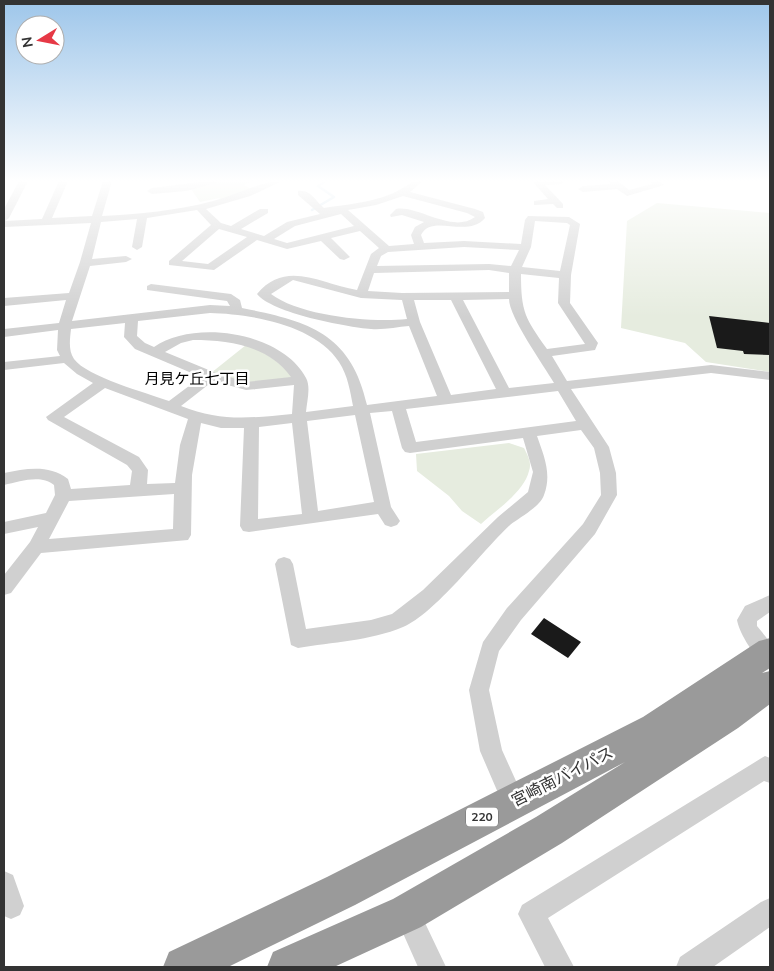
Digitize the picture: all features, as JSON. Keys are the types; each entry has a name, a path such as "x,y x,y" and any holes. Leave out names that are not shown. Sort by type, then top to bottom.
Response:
{"highway":[{"name":"宮崎南バイパス","path":"184,967 341,891 655,728 769,663"},
{"path":"288,967 407,913 549,830 726,717 769,663"}],"street":[{"path":"94,226 86,264 74,296 63,341 67,359 80,371 104,382 196,417 221,423 252,423 299,418 445,398 703,369 770,376"},
{"path":"137,247 143,226"},
{"path":"215,226 173,263 210,268 260,238 286,226"},
{"path":"222,226 287,246 360,228 386,249"},
{"path":"233,229 238,226"},
{"path":"420,246 416,235 419,229 424,226"},
{"path":"513,801 491,751 479,690 490,648 514,614 588,529 609,495 608,473 601,447 585,425 544,353 525,327 517,312 514,296 515,270 526,247 530,226"},
{"path":"544,353 592,346 564,303 565,275 575,226"},
{"path":"324,238 344,257"},
{"path":"362,294 376,254 386,249 464,244 526,247"},
{"path":"86,264 126,259"},
{"path":"369,270 465,267 565,275"},
{"path":"414,322 373,325 351,322 292,308 263,295 266,290 284,279 293,277 362,294 407,297 455,294 514,296"},
{"path":"152,288 231,298 236,303 236,310"},
{"path":"455,294 504,392"},
{"path":"4,302 74,296"},
{"path":"407,297 414,322 445,398"},
{"path":"4,332 66,327 210,308 236,310 285,320 334,347 346,362 355,381 387,514 311,519 249,526 252,423"},
{"path":"132,319 130,336 140,346 211,376 246,386 300,380"},
{"path":"155,353 177,340 198,336 226,338 255,344 281,358 292,368 300,380 299,418 311,519"},
{"path":"4,366 67,359"},
{"path":"171,406 211,376"},
{"path":"104,382 54,417 133,461 140,470 138,491"},
{"path":"398,405 410,448 529,434 585,425"},
{"path":"36,547 182,535 182,488 188,437 196,417"},
{"path":"284,564 298,639 397,621 430,595 504,521 536,495 540,472 529,434"},
{"path":"4,479 37,473 54,475 62,483 63,495 36,547 5,586"},
{"path":"63,495 182,488"},
{"path":"4,528 52,518"},
{"path":"769,663 748,629 747,620 752,612 770,603"},
{"path":"560,967 531,914 765,767 770,772"},
{"path":"690,967 770,911"},
{"path":"407,913 432,967"}],"shaded area":[{"path":"627,226 770,226 770,372 706,362 685,343 621,328"},
{"path":"246,345 271,358 292,376 289,379 247,383 211,373"},
{"path":"509,443 524,448 530,462 529,471 522,486 516,493 481,524 462,511 449,496 417,471 416,454"}],"building":[{"path":"709,316 770,323 770,355 744,354 743,351 717,348"},
{"path":"544,618 581,642 568,658 531,634"}],"district":[{"name":"月見ケ丘七丁目","path":"197,379"}]}
